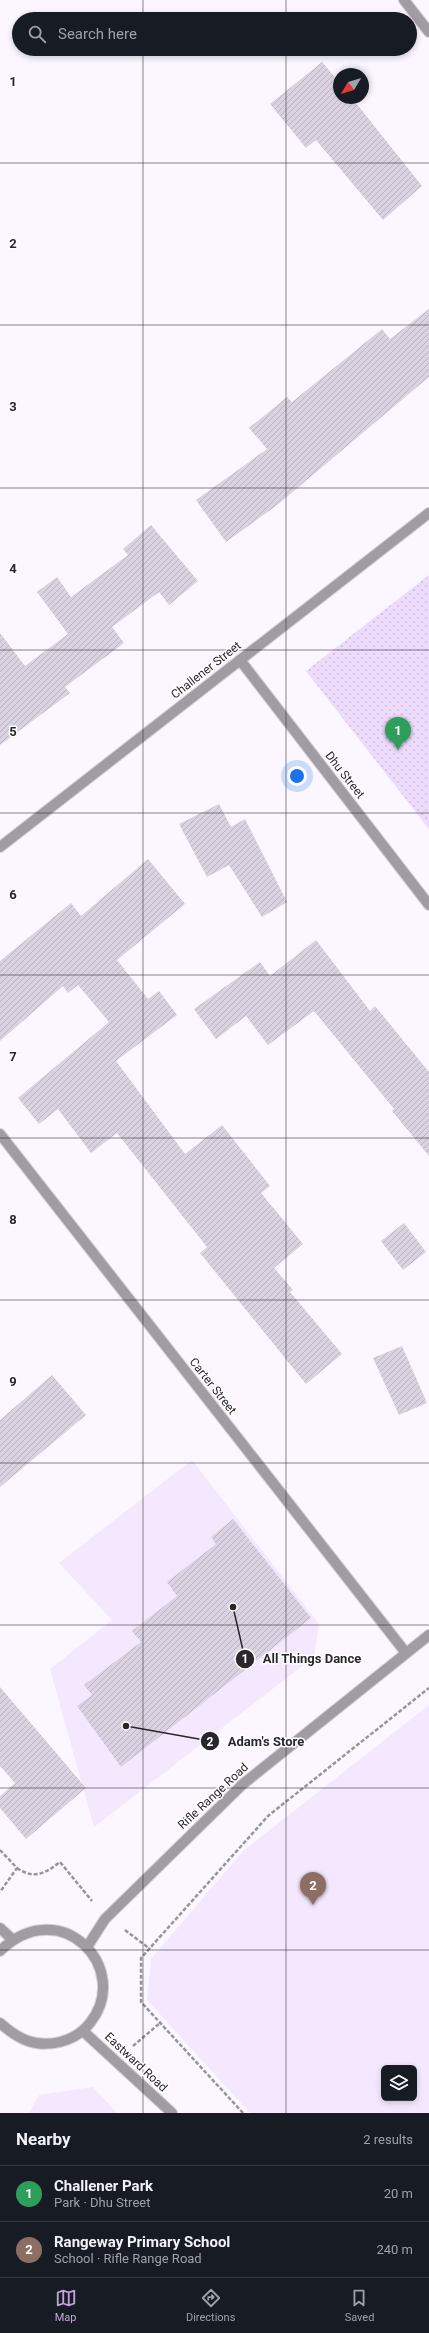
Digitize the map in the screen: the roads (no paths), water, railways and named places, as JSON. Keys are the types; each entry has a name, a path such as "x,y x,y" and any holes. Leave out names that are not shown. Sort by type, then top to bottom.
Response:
{"street":[{"path":"404,0 413,12"},
{"path":"417,17 429,32"},
{"name":"Challener Street","path":"0,847 429,513"},
{"name":"Dhu Street","path":"240,660 429,905"},
{"name":"Carter Street","path":"0,1134 406,1654"},
{"name":"Rifle Range Road","path":"87,1947 105,1919 243,1784 429,1635"},
{"path":"0,1928 12,1939"},
{"path":"0,1951 12,1939 27,1932 43,1929 60,1931 75,1937 87,1947 98,1963 102,1980 102,1999 95,2016 83,2031 67,2040 49,2044 30,2043 14,2035 0,2023"},
{"name":"Eastward Road","path":"83,2031 172,2113"}],"place":[{"name":"Challener Park","path":"398,750"},
{"name":"All Things Dance","path":"233,1607"},
{"name":"Adam's Store","path":"126,1726"},
{"name":"Rangeway Primary School","path":"313,1905"}]}
